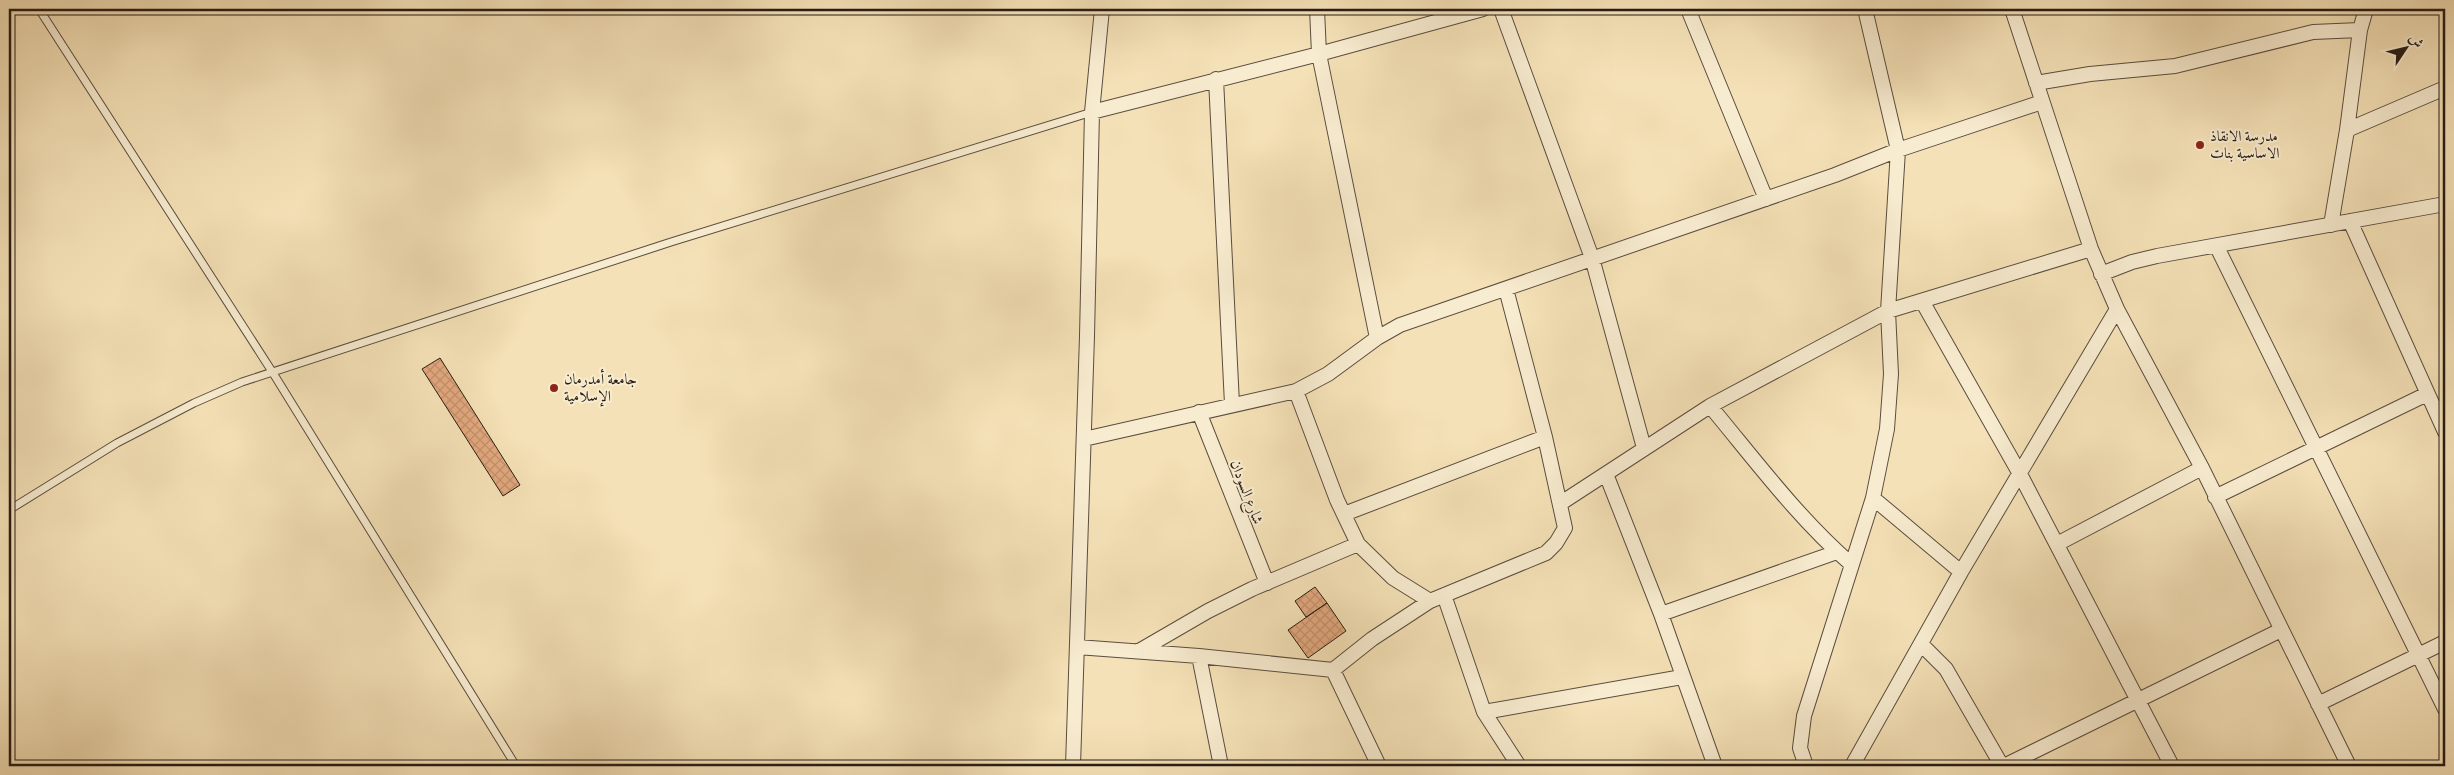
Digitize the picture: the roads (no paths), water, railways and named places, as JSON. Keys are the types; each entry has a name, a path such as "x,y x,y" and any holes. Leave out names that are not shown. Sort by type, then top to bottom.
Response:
{"street":[{"path":"1073,766 1092,112 1102,9"},
{"path":"1317,9 1318,54 1377,338"},
{"path":"1092,112 1318,54 1447,14 1483,9"},
{"path":"1501,9 1592,258 1644,448"},
{"path":"1688,9 1766,199"},
{"path":"1806,766 1800,748 1800,731 1873,498 1887,429 1891,374 1888,311 1898,150 1865,9"},
{"path":"2012,9 2091,249 2101,274 2117,309 2202,468 2349,766"},
{"path":"2331,225 2347,130 2360,30 2366,9"},
{"path":"2036,83 2090,74 2175,66 2313,32 2360,30"},
{"path":"1216,79 1232,404"},
{"path":"2347,130 2445,88"},
{"path":"1084,439 1296,391 1328,374 1377,338 1409,322 1766,199 1898,150 2042,102"},
{"path":"2101,274 2132,262 2157,256 2217,247 2350,220 2445,204"},
{"path":"2350,220 2445,432"},
{"path":"2217,247 2317,446 2445,709"},
{"path":"1561,503 1710,406 1888,311 2091,249"},
{"path":"1077,647 1199,656 1333,670 1372,639 1430,601 1546,553 1556,543 1565,528 1545,437 1506,289"},
{"path":"1922,301 2020,474 2172,766"},
{"path":"1852,766 1961,572 2117,309"},
{"path":"1296,391 1344,514 1358,544 1393,578 1430,601"},
{"path":"2215,497 2427,394"},
{"path":"1710,406 1778,487 1837,552 1851,564"},
{"name":"شارع السودان","path":"1199,412 1267,583"},
{"path":"1344,514 1545,437"},
{"path":"2057,544 2202,468"},
{"path":"1606,474 1661,614 1715,766"},
{"path":"1873,498 1961,572"},
{"path":"1140,651 1208,611 1267,583 1358,544"},
{"path":"1661,614 1837,552"},
{"path":"1444,595 1484,712 1519,766"},
{"path":"1922,644 1946,669 2003,766 2281,630"},
{"path":"2318,704 2445,642"},
{"path":"1199,656 1221,766"},
{"path":"1333,670 1379,766"},
{"path":"1484,712 1682,677"}],"lane":[{"path":"39,9 273,373 516,766"},
{"path":"9,510 117,443 194,403 242,382 671,242 1092,112"}],"place":[{"name":"مدرسة الانقاذ الاساسية بنات","path":"2200,145"},
{"name":"جامعة أمدرمان الإسلامية","path":"554,388"}]}
